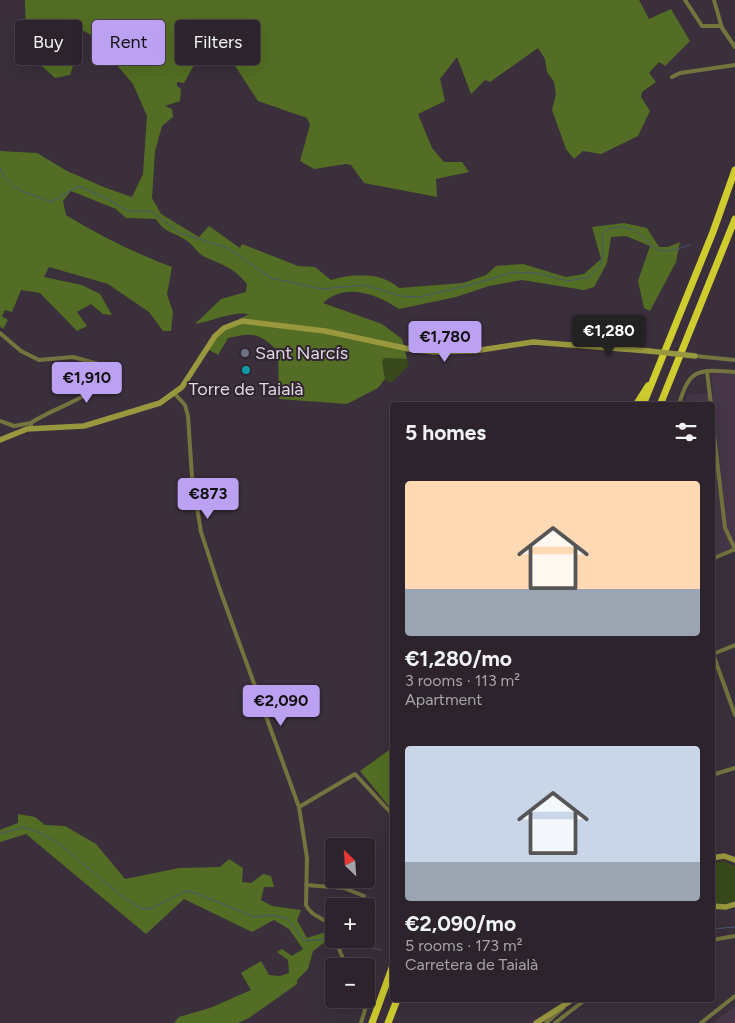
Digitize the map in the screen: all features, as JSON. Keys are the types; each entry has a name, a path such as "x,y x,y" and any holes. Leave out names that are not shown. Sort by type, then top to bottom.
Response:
{"highway":[{"path":"644,402 713,232 735,170"},
{"path":"661,402 735,219"},
{"path":"638,402 656,376"},
{"path":"372,1023 390,974"},
{"path":"388,1023 396,1002"}],"street":[{"path":"685,0 702,26 721,26"},
{"path":"714,0 721,26 735,47"},
{"path":"672,77 680,73 735,65"},
{"path":"0,421 14,426 43,428 75,427 156,405 175,394 186,382 215,336 230,325 242,321 317,330 427,352 469,352 533,342 735,360"},
{"path":"0,333 21,351 39,360 73,357 102,365 108,369 103,381 95,388 40,416 31,426 0,440"},
{"path":"680,402 692,376 705,371 735,372"},
{"path":"705,371 710,402"},
{"path":"175,394 185,405 188,416 192,477 201,532 220,590 299,807 307,858 306,908 325,919"},
{"path":"37,420 43,428"},
{"path":"715,442 726,528 735,549 715,558"},
{"path":"715,653 735,645"},
{"path":"715,662 735,715"},
{"path":"715,774 735,768"},
{"path":"299,807 355,774 390,812"},
{"path":"716,857 735,860"},
{"path":"306,885 344,888 364,896"},
{"path":"715,907 723,908 734,905"},
{"path":"715,939 735,936"},
{"path":"701,1023 735,996"},
{"path":"536,1023 568,1002"},
{"path":"546,1023 569,1002"},
{"path":"556,1023 582,1002"},
{"path":"361,1023 365,1008"}],"shaded area":[{"path":"711,373 735,374 735,546 715,556 715,402 684,402 687,395 713,393"},
{"path":"735,1006 735,1023 713,1023"}],"green space":[{"path":"25,0 639,0 649,19 671,9 690,41 665,66 659,62 649,73 656,82 642,92 641,97 650,111 638,136 601,154 583,151 574,159 566,149 552,110 556,94 554,82 547,72 545,59 538,48 490,82 485,80 471,94 457,57 440,79 445,101 418,114 432,148 444,162 462,162 469,172 436,179 437,197 364,183 351,165 346,164 314,169 300,161 310,125 307,118 258,101 235,66 231,65 260,65 260,20 175,20 175,65 194,65 184,83 177,82 177,86 181,89 180,101 165,106 172,109 173,117 162,126 155,151 152,198 161,214 199,237 209,226 240,248 242,244 298,266 315,267 331,280 367,275 384,279 399,288 463,283 486,275 496,266 523,264 566,277 584,274 601,259 592,227 624,223 647,228 659,247 668,247 680,242 676,262 650,311 644,308 638,281 650,246 626,236 611,237 607,263 594,287 584,290 522,280 489,286 456,297 399,309 381,299 361,292 341,293 323,303 382,324 402,339 407,359 384,358 382,362 385,379 378,388 347,404 279,399 278,351 266,341 260,337 244,335 228,338 218,355 206,348 216,332 249,314 229,315 195,324 221,299 246,292 247,284 237,273 202,255 187,241 165,229 156,219 126,218 116,209 71,191 63,201 66,215 118,244 172,267 167,294 173,312 171,331 163,331 149,312 108,284 49,267 44,277 82,285 100,294 112,315 103,314 91,304 77,312 87,326 77,331 40,293 21,290 12,312 5,310 2,316 8,320 3,329 0,326 0,151 37,153 67,171 132,197 143,174 147,116 133,84 117,65 165,65 165,20 92,20 92,36 82,30 82,20 26,20"},
{"path":"41,65 73,65 70,75 55,78"},
{"path":"384,358 407,359 409,365 391,383 385,379 382,362"},
{"path":"390,749 390,808 360,771"},
{"path":"18,814 35,817 45,825 65,826 96,844 125,879 179,868 220,867 229,859 243,868 242,882 251,883 263,874 271,876 274,887 264,887 261,900 272,906 301,910 297,920 307,938 325,932 325,942 313,951 308,969 297,980 297,984 249,1018 238,1023 174,1023 179,1017 210,1008 251,990 241,973 261,961 269,975 280,976 289,973 288,960 277,952 282,949 292,956 303,949 289,929 274,920 252,932 184,899 146,934 26,834 0,842 0,830 18,823"},
{"path":"723,861 735,866 735,900 727,903 715,903 715,862"}],"waterway":[{"path":"0,168 9,182 28,194 51,202 78,186 102,196 128,211 151,211 180,233 228,248 271,278 321,289 365,285 401,296 419,297 514,272 537,273 568,281 589,277 600,265 603,253 602,234 607,230 617,227 635,231 653,247 663,251 671,251 690,245"},
{"path":"0,834 23,827 40,833 58,843 119,894 142,909 152,908 186,891 196,893 254,917 272,915 288,919 304,941 325,939"},
{"path":"715,929 735,927"},
{"path":"373,948 381,950"}],"place":[{"name":"Sant Narcís","path":"245,353"},
{"name":"Torre de Taialà","path":"246,370"}]}
